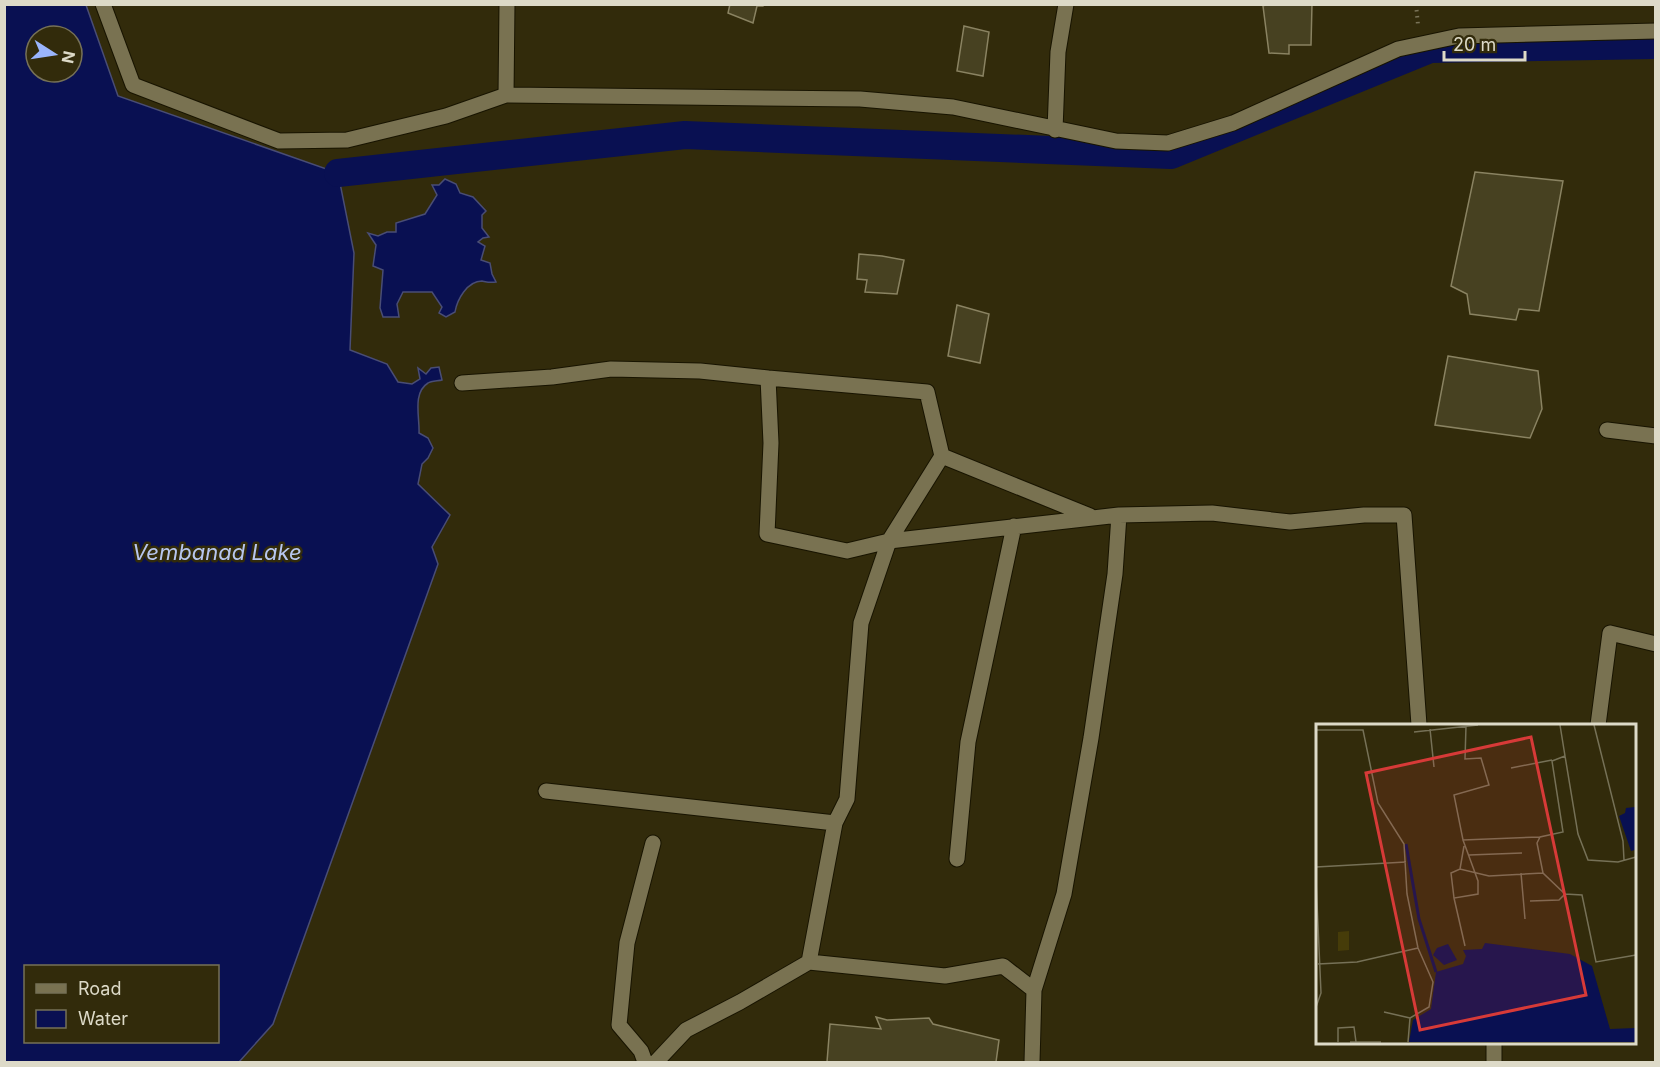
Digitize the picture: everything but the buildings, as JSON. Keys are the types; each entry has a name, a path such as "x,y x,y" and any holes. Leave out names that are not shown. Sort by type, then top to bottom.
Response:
{"street":[{"path":"103,4 133,85 279,141 347,140 446,116 506,95 860,99 953,107 1116,141 1168,143 1233,123 1388,53 1409,46 1459,36 1656,32"},
{"path":"506,95 507,4"},
{"path":"1055,130 1058,52 1066,4"},
{"path":"462,383 552,377 611,369 700,371 927,392 942,456 889,541 861,623 847,799 835,823 809,962"},
{"path":"768,378 771,443 767,534 847,551 889,541 1119,515 1212,513 1290,522 1365,515 1404,515 1419,724"},
{"path":"1607,430 1656,436"},
{"path":"942,456 1093,517"},
{"path":"1032,1062 1034,990 1064,894 1116,574 1119,515"},
{"path":"957,859 968,742 1014,526"},
{"path":"1598,724 1610,633 1656,644"},
{"path":"546,790 835,823"},
{"path":"645,1062 641,1051 620,1025 627,943 653,843"},
{"path":"656,1062 686,1030 809,962 945,976 1003,966 1034,990"},
{"path":"1494,1043 1494,1062"}],"water":[{"name":"Vembanad Lake","path":"5,4 86,5 118,96 338,173 354,253 350,350 387,364 398,382 412,384 420,379 418,368 426,374 431,368 439,367 442,380 428,383 423,387 418,399 419,433 428,438 433,448 422,464 418,484 450,515 432,547 438,564 273,1024 239,1062 5,1062"},
{"path":"445,179 456,184 460,193 473,197 486,211 482,215 482,228 489,237 478,242 485,246 481,260 490,263 496,282 482,281 472,284 460,297 455,312 446,317 439,313 442,307 432,292 403,292 397,304 399,317 383,317 380,308 383,270 373,266 376,245 368,233 378,236 387,232 396,232 396,223 425,214 437,195 432,185 439,185"}],"waterway":[{"path":"338,173 685,135 1171,155 1430,49 1656,45"}]}
